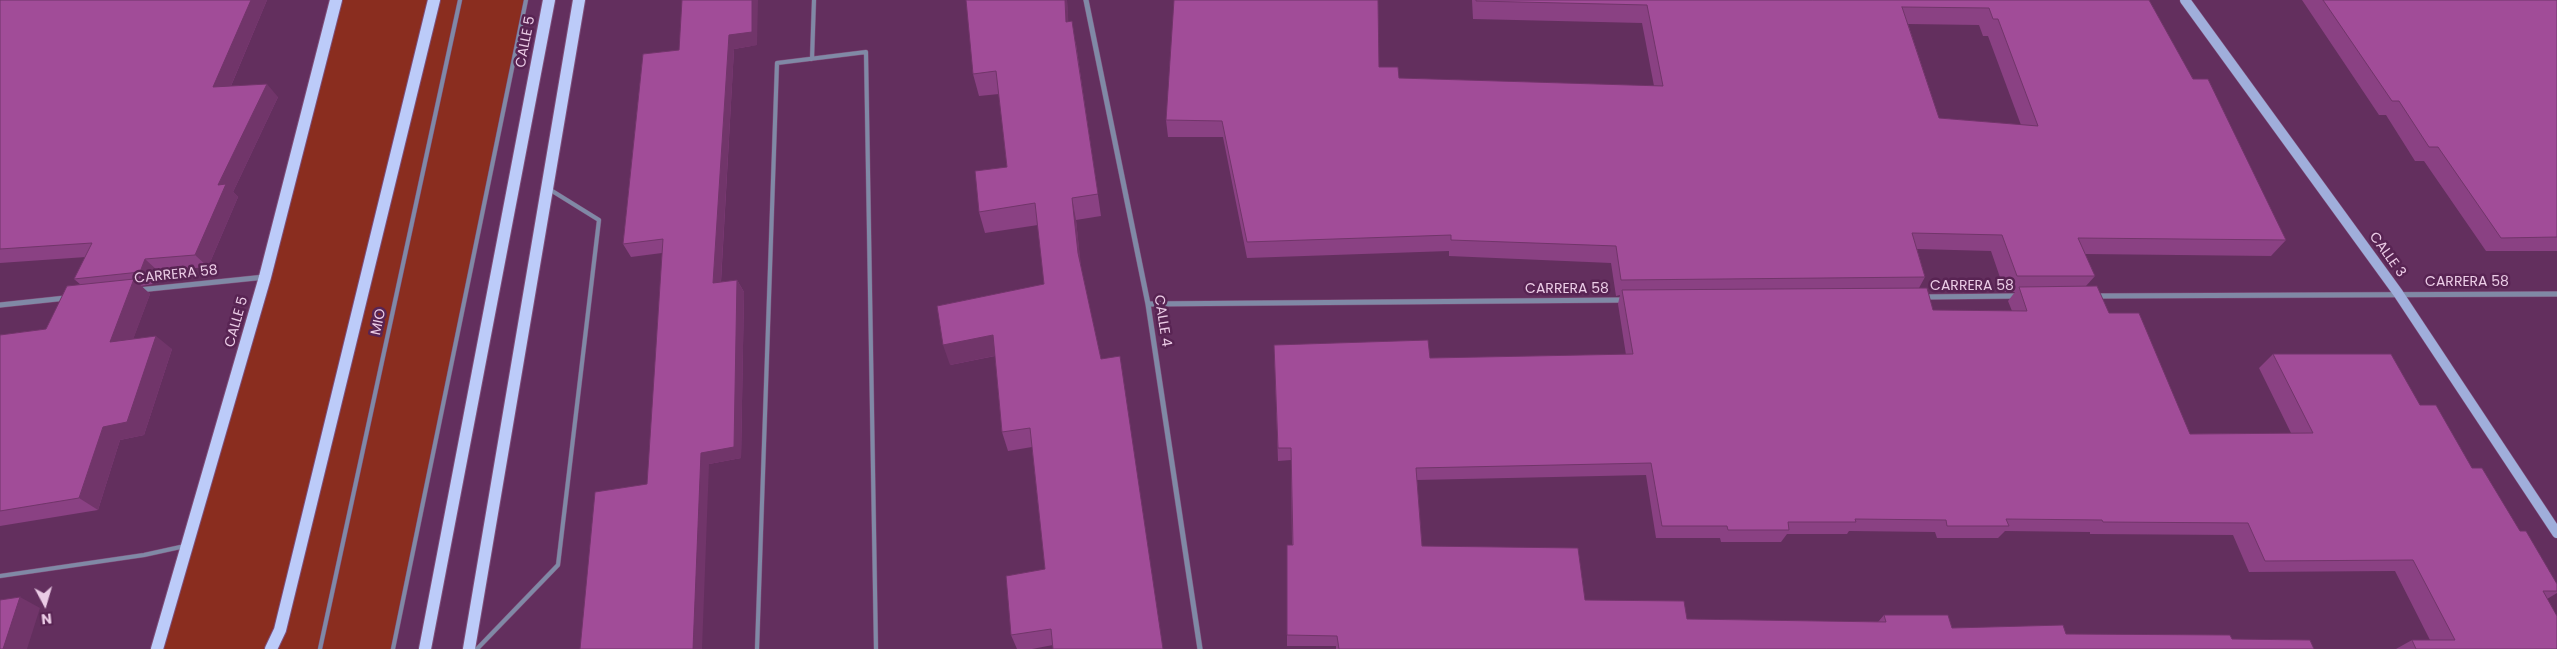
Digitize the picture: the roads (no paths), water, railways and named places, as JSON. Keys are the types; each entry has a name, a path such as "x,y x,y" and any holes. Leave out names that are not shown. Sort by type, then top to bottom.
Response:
{"main road":[{"name":"CALLE 5","path":"156,649 265,277 336,0"},
{"path":"271,649 280,630 434,0"},
{"name":"CALLE 5","path":"425,649 549,0"},
{"path":"469,649 579,0"}],"street":[{"name":"CALLE 4","path":"1086,0 1148,304 1200,649"},
{"name":"CALLE 3","path":"2185,0 2398,293 2557,534"},
{"name":"CARRERA 58","path":"129,291 265,277"},
{"name":"CARRERA 58","path":"2090,296 2398,293 2557,294"},
{"name":"CARRERA 58","path":"1912,297 2021,296"},
{"path":"0,305 69,297"},
{"name":"CARRERA 58","path":"1148,304 1634,300"}],"lane":[{"name":"MIO","path":"320,649 460,0"},
{"path":"393,649 526,0"},
{"path":"812,59 814,0"},
{"path":"757,649 777,64 866,52 876,649"},
{"path":"477,649 558,565 599,220 548,188"},
{"path":"0,576 144,555 187,545"}]}
